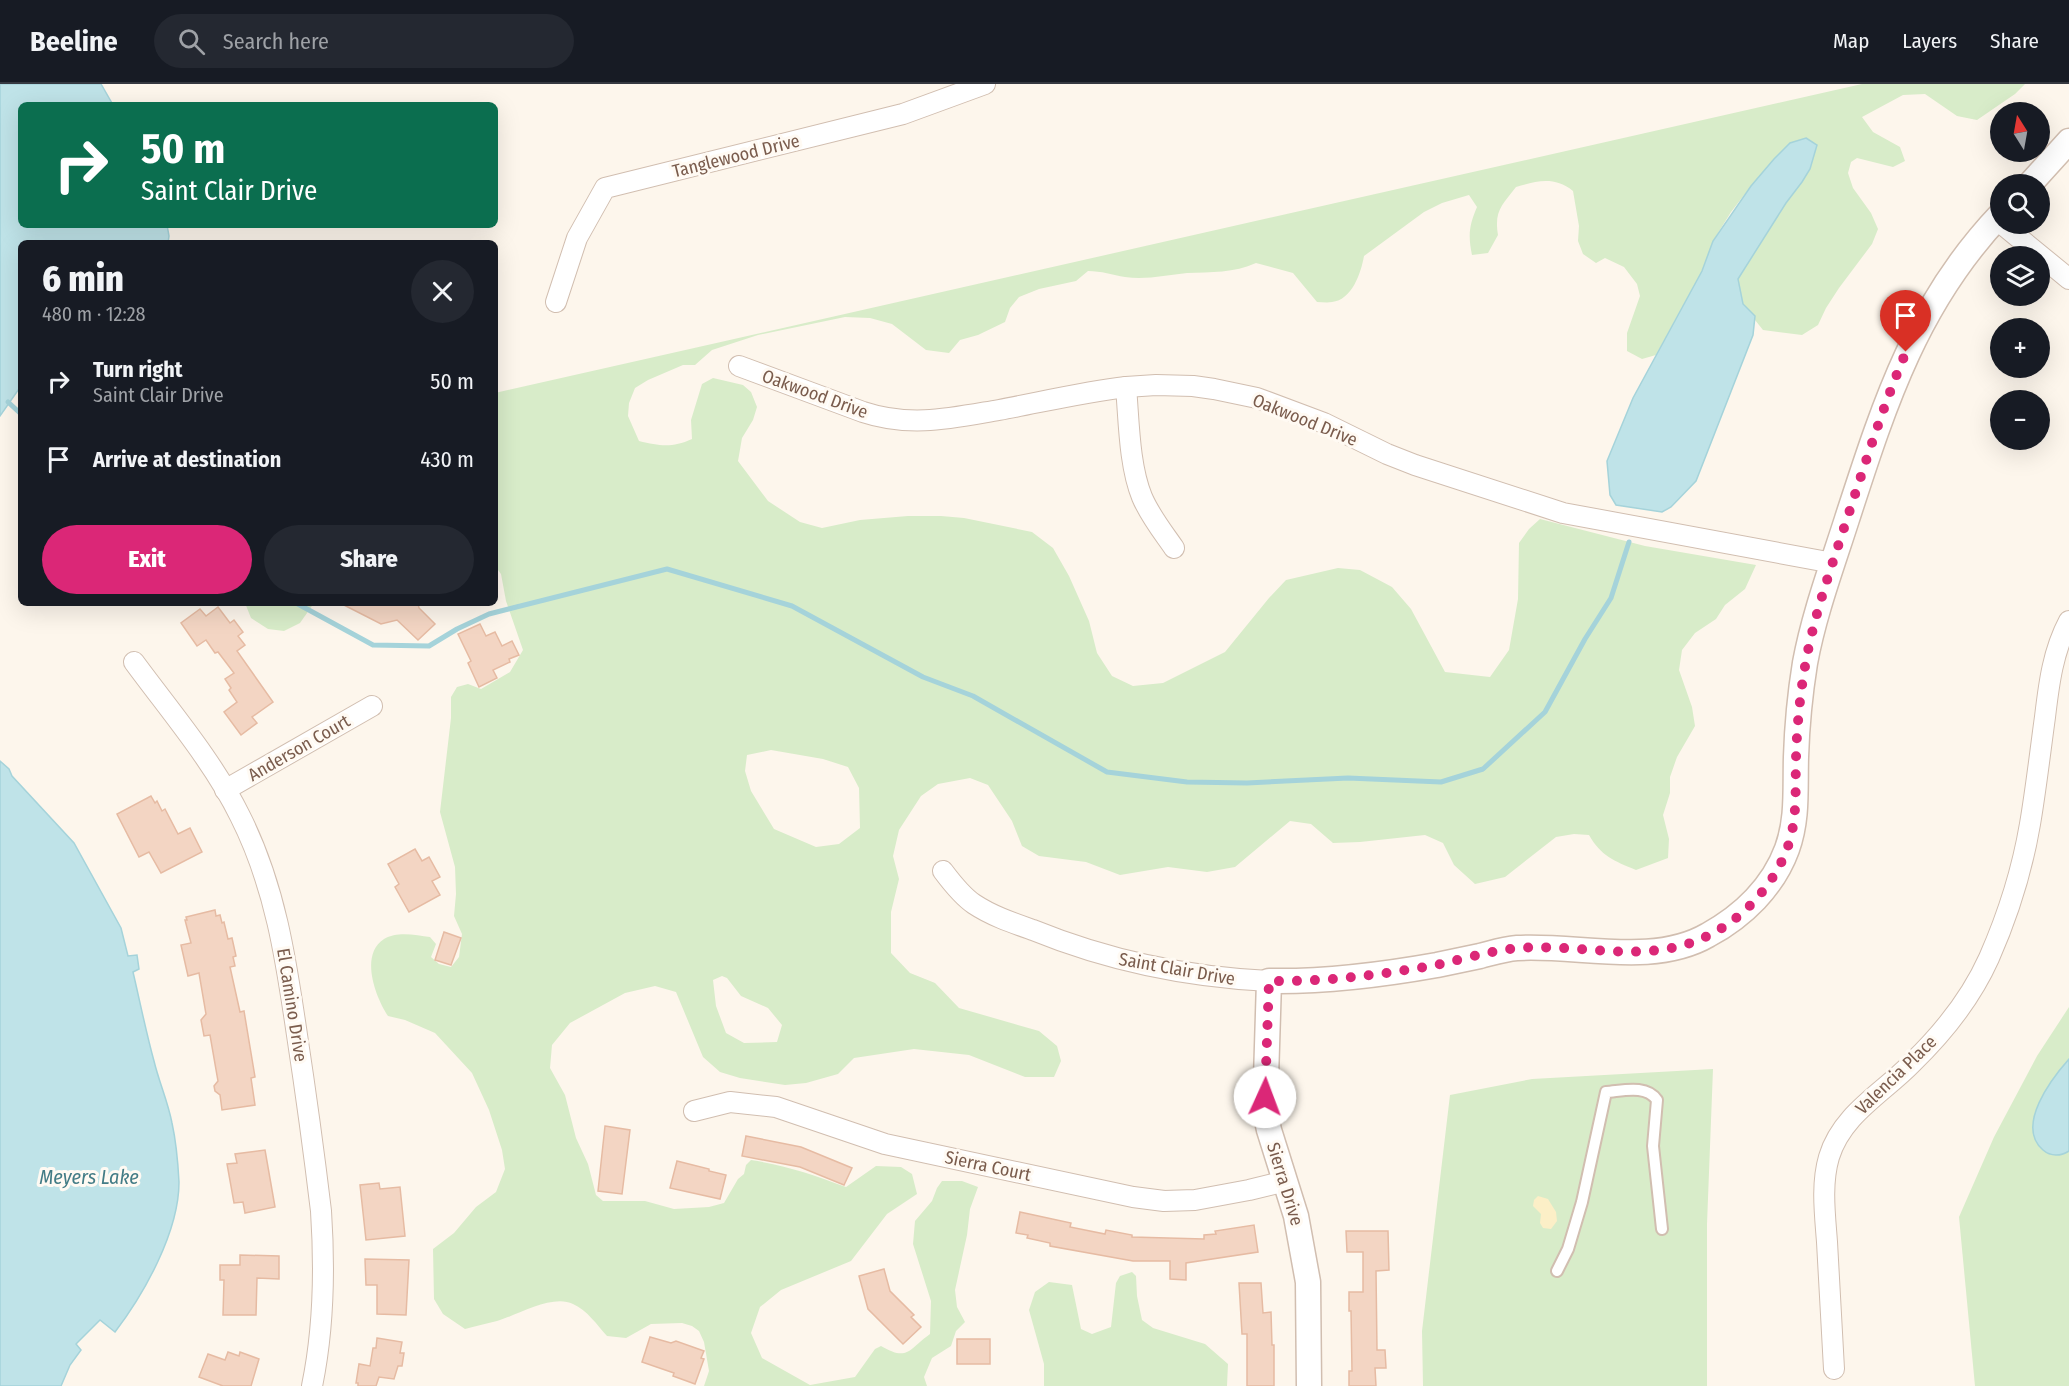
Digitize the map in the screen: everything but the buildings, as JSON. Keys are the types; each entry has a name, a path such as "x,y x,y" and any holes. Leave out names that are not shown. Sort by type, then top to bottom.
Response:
{"street":[{"name":"Tanglewood Drive","path":"556,302 577,238 604,188 903,114 985,84"},
{"path":"2039,174 2069,141"},
{"name":"Saint Clair Drive","path":"943,871 959,891 974,904 1001,918 1070,945 1124,961 1241,980 1305,982 1349,978 1432,966 1519,948 1651,951 1694,942 1707,936 1732,920 1755,901 1776,873 1789,843 1797,807 1797,724 1806,662 1833,563 1876,428 1906,352 1927,314 1967,254 1990,230"},
{"path":"2016,234 2069,279"},
{"name":"Oakwood Drive","path":"739,366 863,412 901,421 949,419 1126,387 1156,385 1215,389 1257,398 1324,423 1415,465 1563,513 1833,563"},
{"path":"1126,387 1138,487 1149,511 1174,548"},
{"name":"Valencia Place","path":"1834,1369 1825,1203 1826,1168 1829,1156 1834,1144 1856,1113 1906,1070 1936,1038 1970,993 1989,959 2007,917 2021,868 2030,825 2050,676 2058,645 2069,621"},
{"name":"El Camino Drive","path":"134,662 225,789 240,815 265,874 279,922 287,964 321,1211 324,1249 324,1305 312,1386"},
{"name":"Anderson Court","path":"225,789 372,706"},
{"name":"Sierra Drive","path":"1269,981 1265,1111 1298,1225 1308,1282 1308,1386"},
{"name":"Sierra Court","path":"694,1111 730,1102 776,1107 847,1132 906,1149 1133,1197 1164,1201 1211,1198 1286,1181"}],"lane":[{"path":"1557,1271 1568,1249 1582,1202 1606,1092 1647,1091 1657,1100 1653,1146 1662,1229"}],"green space":[{"path":"1862,84 2025,84 2003,102 1990,102 1990,111 1977,120 1957,116 1925,94 1903,95 1862,117 1873,132 1900,147 1905,161 1893,167 1857,158 1851,162 1848,173 1853,188 1871,213 1878,229 1872,244 1839,288 1818,325 1802,335 1763,330 1755,320 1755,316 1743,304 1738,279 1802,182 1790,143 1731,212 1713,241 1702,271 1656,355 1642,359 1627,351 1627,333 1640,296 1637,284 1624,267 1605,258 1596,263 1583,254 1578,241 1579,226 1573,191 1559,183 1545,181 1516,187 1500,209 1497,220 1498,235 1488,253 1472,255 1470,231 1477,207 1469,195 1442,203 1424,212 1364,256 1361,270 1350,291 1339,300 1332,302 1317,302 1293,273 1256,263 1231,270 1149,278 1133,278 1088,271 1076,281 1039,289 1019,297 1010,308 1005,322 978,335 960,340 949,353 926,350 892,324 870,318 845,317 758,335 712,350 695,365 683,365 635,388 629,403 628,416 639,441 666,445 692,439 691,420 702,384 713,378 743,385 751,392 757,407 753,420 742,438 738,461 768,501 800,522 822,528 860,520 941,516 964,518 1032,532 1053,548 1069,576 1089,621 1097,653 1112,676 1133,686 1163,683 1225,652 1286,580 1338,568 1360,570 1392,587 1411,609 1445,672 1490,677 1509,650 1518,599 1519,543 1540,519 1645,546 1756,565 1745,589 1725,605 1716,619 1695,633 1682,650 1679,670 1692,707 1695,726 1677,757 1670,777 1670,793 1663,815 1669,839 1668,858 1636,870 1609,857 1598,848 1589,835 1574,834 1556,837 1505,877 1475,884 1454,865 1443,843 1425,835 1333,843 1311,824 1290,821 1235,867 1207,872 1168,867 1120,875 1086,862 1039,856 1022,846 1012,821 988,785 970,778 938,784 921,796 899,830 893,856 899,879 891,912 891,953 910,973 935,983 959,1008 1039,1031 1057,1046 1061,1061 1054,1077 1025,1077 969,1055 914,1049 854,1058 838,1074 806,1083 785,1085 740,1078 720,1072 703,1057 676,992 655,986 625,993 570,1023 552,1045 550,1068 565,1095 576,1138 588,1164 596,1195 603,1201 645,1201 674,1209 709,1207 724,1203 751,1160 799,1171 846,1187 876,1166 901,1167 912,1174 917,1194 887,1214 851,1261 781,1290 760,1307 751,1333 762,1358 810,1385 855,1377 875,1349 881,1346 897,1353 908,1352 930,1334 931,1301 913,1244 915,1221 932,1201 942,1181 962,1181 978,1187 970,1209 955,1290 957,1307 965,1322 956,1331 951,1346 932,1358 924,1377 927,1386 704,1386 709,1371 704,1342 699,1331 692,1326 682,1323 651,1324 626,1338 607,1336 583,1310 573,1304 555,1302 545,1303 497,1321 465,1329 443,1314 434,1299 433,1249 454,1233 476,1207 496,1192 505,1169 502,1150 489,1110 472,1073 435,1033 405,1020 388,1016 379,999 372,977 372,955 384,939 401,934 430,937 436,944 431,957 439,964 451,967 459,957 462,934 454,916 455,867 440,812 451,718 451,697 457,687 468,684 481,689 510,672 523,650 506,601 501,574 498,570 498,392","holes":["771,750 823,759 848,767 859,788 860,828 839,844 816,847 774,829 751,791 745,771 747,755","722,976 727,978 741,996 768,1008 782,1025 777,1042 744,1043 726,1033 716,1006 713,980"]},
{"path":"246,606 312,606 300,623 284,631 268,629 251,618"},
{"path":"2069,1007 2069,1386 1975,1386 1959,1217 1994,1137 2037,1056"},
{"path":"1713,1069 1707,1224 1707,1386 1423,1386 1422,1331 1450,1095 1532,1079"},
{"path":"1132,1272 1136,1276 1142,1320 1153,1328 1205,1344 1228,1364 1227,1386 1044,1386 1044,1364 1029,1310 1035,1292 1049,1282 1072,1285 1081,1329 1092,1334 1111,1327 1116,1283 1120,1276"}],"sand":[{"path":"1538,1196 1548,1199 1556,1212 1557,1221 1551,1229 1543,1228 1540,1223 1541,1214 1533,1206"}],"water":[{"path":"0,84 101,84 111,102 18,102 18,228 168,228 168,240 18,240 18,390 0,416"},
{"path":"1806,138 1817,145 1810,169 1738,279 1743,304 1755,316 1753,335 1696,481 1671,507 1662,512 1616,505 1610,495 1607,461 1633,398 1702,271 1713,241 1751,186 1774,159 1790,143"},
{"name":"Meyers Lake","path":"0,761 74,843 121,928 128,956 137,955 139,969 133,972 175,1137 179,1182 177,1201 173,1221 158,1262 137,1300 115,1332 100,1320 76,1344 81,1350 70,1365 61,1386 0,1386"},
{"path":"2069,1059 2069,1151 2053,1155 2043,1150 2035,1140 2034,1116 2046,1090"}],"waterway":[{"path":"8,402 18,411"},
{"path":"302,606 373,645 429,646 457,629 489,614 667,569 792,606 923,677 973,696 1107,772 1187,782 1247,783 1348,778 1441,782 1483,769 1545,712 1585,639 1611,598 1629,542"}],"route":[{"path":"1265,1097 1269,981 1305,982 1349,978 1432,966 1519,948 1651,951 1694,942 1707,936 1732,920 1755,901 1776,873 1791,837 1797,807 1797,724 1810,642 1876,428 1906,352"}]}
